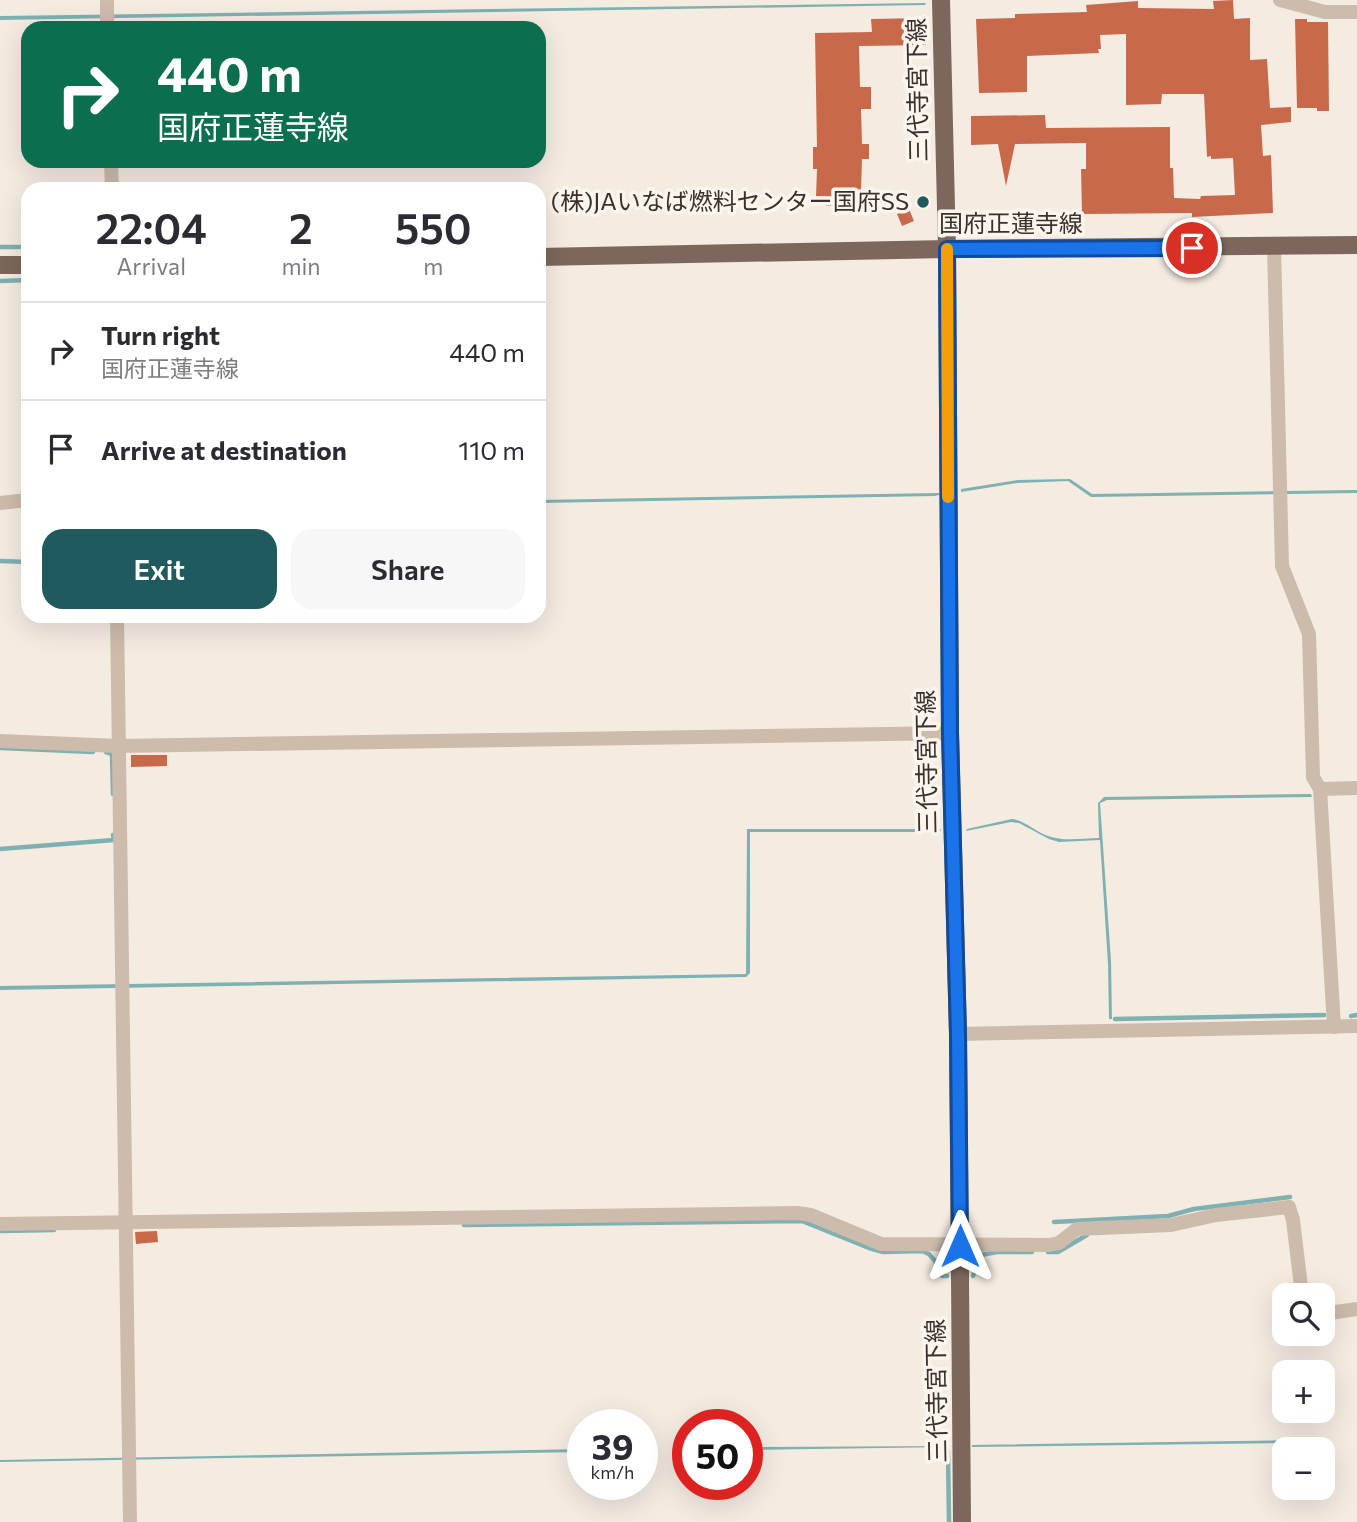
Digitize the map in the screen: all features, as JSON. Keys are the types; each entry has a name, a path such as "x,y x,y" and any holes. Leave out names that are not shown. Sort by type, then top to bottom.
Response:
{"main road":[{"name":"三代寺宮下線","path":"941,0 947,249 950,733 958,1034 962,1522"},
{"name":"国府正蓮寺線","path":"546,257 1357,245"},
{"path":"0,265 21,265"}],"street":[{"path":"107,0 107,21"},
{"path":"1280,0 1325,12 1357,12"},
{"path":"1274,247 1282,566 1310,634 1313,777 1320,789 1334,1027"},
{"path":"0,503 21,501"},
{"path":"117,623 130,1522"},
{"path":"0,741 118,746 950,733"},
{"path":"1320,789 1357,788"},
{"path":"958,1034 1357,1026"},
{"path":"0,1224 797,1213 811,1215 881,1244 1049,1245 1059,1243 1077,1229 1171,1225 1216,1215 1289,1207 1301,1283"},
{"path":"1335,1312 1357,1308"}],"water":[{"path":"926,3 925,5 0,20 0,16"},
{"path":"1070,479 1092,494 1357,490 1357,493 1091,497 1068,481 1017,483 961,492 961,489 1018,480"},
{"path":"939,493 935,496 546,503 546,500"},
{"path":"1311,794 1312,797 1107,800 1100,803 1111,961 1112,1019 1109,1019 1100,840 1059,842 1019,823 1011,822 966,831 1012,819 1054,838 1099,838 1098,803 1104,797"},
{"path":"747,829 941,829 940,832 750,832 750,973 746,977 0,990 0,986 746,974"},
{"path":"1272,1440 1272,1443 972,1445"},
{"path":"949,1446 950,1447 763,1450 763,1447"},
{"path":"567,1449 567,1452 0,1460"}],"building":[{"path":"1233,0 1234,19 1250,18 1250,60 1267,59 1270,108 1291,107 1291,122 1261,125 1263,156 1271,155 1273,213 1192,217 1192,213 1082,214 1081,169 1086,169 1086,143 1015,144 1006,186 998,144 971,145 971,116 1045,115 1046,128 1170,127 1170,168 1173,168 1174,198 1200,199 1201,196 1235,195 1233,158 1207,157 1204,94 1162,94 1161,104 1126,105 1126,34 1100,35 1099,53 1027,56 1027,92 979,93 976,19 1015,18 1015,14 1087,12 1086,5 1138,1 1138,8 1214,9 1213,1"},
{"path":"926,18 926,45 859,46 860,87 871,87 871,109 861,109 862,144 869,144 869,159 862,159 861,190 874,190 874,206 826,206 826,196 816,197 817,169 813,169 813,147 817,147 815,33 872,32 871,19"},
{"path":"1295,19 1328,22 1329,111 1297,108"},
{"path":"909,209 914,221 902,226 897,214"},
{"path":"131,755 167,755 167,766 131,767"},
{"path":"157,1231 158,1242 136,1244 135,1232"}],"waterway":[{"path":"0,247 21,247"},
{"path":"0,281 21,280"},
{"path":"0,561 21,562"},
{"path":"1,748 93,752"},
{"path":"106,752 112,754 113,794"},
{"path":"0,849 114,840 113,835"},
{"path":"1115,1019 1324,1015"},
{"path":"1351,1016 1357,1015"},
{"path":"1054,1222 1168,1216 1194,1209 1290,1197"},
{"path":"464,1225 802,1221 883,1252 922,1251 929,1254 941,1268 942,1276 947,1276"},
{"path":"0,1231 54,1230"},
{"path":"1048,1252 1058,1252 1087,1235"},
{"path":"973,1276 981,1255 1032,1252"},
{"path":"948,1451 949,1522"}],"slow traffic":[{"path":"947,249 948,497"}],"place":[{"name":"(株)JAいなば燃料センター国府SS","path":"923,202"}],"route":[{"path":"960,1246 958,1034 950,733 947,249 1192,248"}]}
